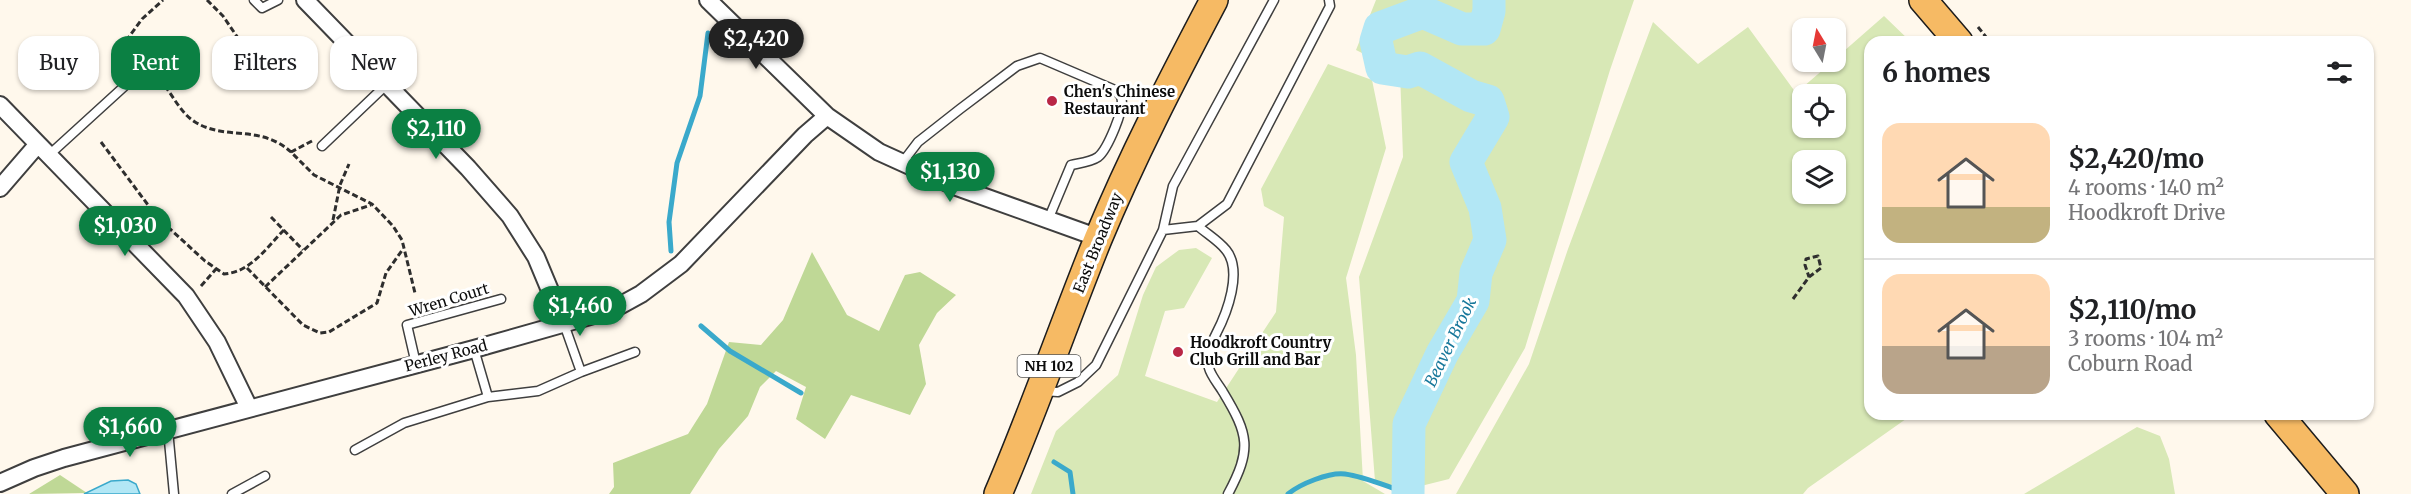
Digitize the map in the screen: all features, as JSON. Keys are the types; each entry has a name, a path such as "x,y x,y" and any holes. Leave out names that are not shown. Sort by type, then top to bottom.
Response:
{"main road":[{"name":"East Broadway","path":"998,494 1099,238 1158,108 1214,0"},
{"path":"1932,5 1955,36"},
{"path":"2283,420 2345,494"}],"street":[{"path":"304,0 339,36"},
{"path":"708,0 827,116 879,152 954,186 1099,238"},
{"path":"391,90 468,168 510,216 536,257 564,324"},
{"path":"0,105 186,296 217,342 249,408"},
{"name":"Perley Road","path":"0,483 34,468 564,324 621,304 641,294 674,270 699,247 805,135 827,116"},
{"path":"0,188 44,150"}],"lane":[{"path":"254,0 262,8 279,0"},
{"path":"1040,390 1058,392 1078,382 1096,365 1163,230 1173,186 1274,0"},
{"path":"1163,230 1198,226 1227,204 1313,41 1330,6 1329,0"},
{"path":"902,163 918,142 960,109 1017,66 1040,58 1115,90 1121,96 1122,105 1101,155 1094,160 1071,165 1048,220"},
{"path":"44,150 119,90"},
{"path":"322,146 381,90"},
{"path":"1198,226 1227,252 1234,274 1224,320 1208,349 1208,368 1233,408 1244,433 1246,448 1242,465 1228,494"},
{"name":"Wren Court","path":"416,364 407,325 501,298"},
{"path":"564,324 581,372"},
{"path":"474,349 488,397"},
{"path":"354,450 404,423 488,397 538,391 635,352"},
{"path":"168,430 174,494"},
{"path":"232,494 265,476"}],"path":[{"path":"129,36 142,19 163,0"},
{"path":"207,0 223,16 237,36"},
{"path":"168,90 188,116 196,122 221,131 272,138 291,152 314,175 372,204 399,233 415,293"},
{"path":"291,152 309,141 322,146"},
{"path":"101,142 157,217 224,274 247,268 284,230"},
{"path":"333,222 339,189 349,164"},
{"path":"265,287 340,215 372,204"},
{"path":"271,217 303,251"},
{"path":"247,268 303,325 320,333 329,333 377,303 390,265 404,248"},
{"path":"1793,299 1809,277 1821,268 1818,256 1806,259 1806,271 1809,277"},
{"path":"201,286 216,269"}],"green space":[{"path":"1376,0 1634,0 1610,70 1525,348 1449,479 1409,489 1375,481 1359,277 1403,157 1400,72 1356,50"},
{"path":"1884,16 1905,36 1864,36 1864,420 1904,420 1808,488 1803,494 1456,494 1529,364 1568,249 1653,22 1698,64 1748,27 1792,88 1792,138 1846,138 1846,84 1806,84 1820,72 1846,72 1846,49"},
{"path":"1328,64 1372,80 1386,148 1346,278 1356,355 1363,481 1385,494 1031,494 1056,431 1118,375 1143,295 1156,267 1179,250 1196,248 1212,258 1184,308 1165,311 1145,376 1217,402 1276,312 1284,217 1264,206 1261,189"},
{"path":"812,252 847,315 879,331 905,275 920,272 956,295 937,313 919,345 926,384 910,415 851,395 825,439 796,419 806,387 776,371 760,387 748,416 719,449 690,494 609,494 614,487 613,463 688,434 707,404 729,342 761,345 783,320"},
{"path":"2137,427 2160,436 2169,459 2175,494 2024,494"},
{"path":"60,475 87,493 29,494"}],"water":[{"path":"128,480 136,484 140,494 84,494 111,481"}],"waterway":[{"name":"Beaver Brook","path":"1408,494 1409,424 1442,354 1473,301 1476,273 1490,240 1485,208 1466,162 1493,117 1488,101 1471,96 1420,68 1408,72 1382,68 1376,41 1380,28 1423,12 1462,29 1484,29 1489,11 1489,0"},
{"path":"671,251 669,222 677,163 700,96 708,33"},
{"path":"701,326 730,351 801,393"},
{"path":"1054,462 1070,472 1073,494"},
{"path":"1288,494 1315,479 1338,474 1361,477 1408,493"}],"place":[{"name":"Chen's Chinese Restaurant","path":"1052,101"},
{"name":"Hoodkroft Country Club Grill and Bar","path":"1178,352"}]}
